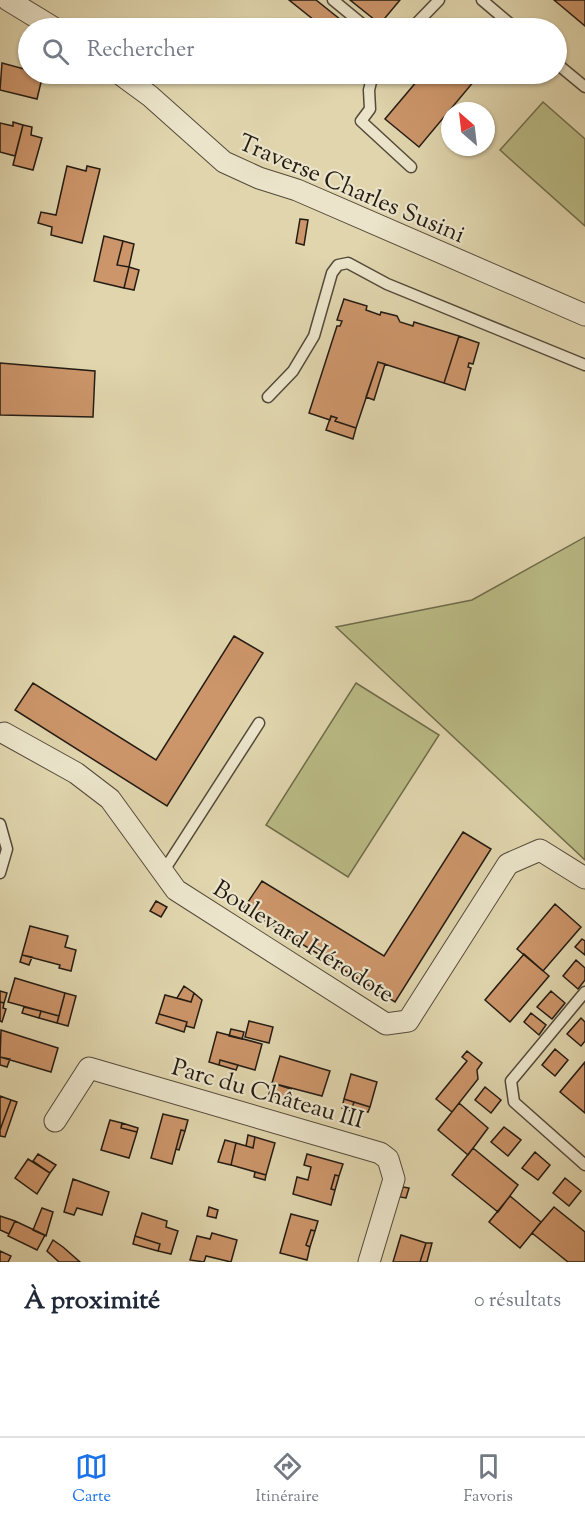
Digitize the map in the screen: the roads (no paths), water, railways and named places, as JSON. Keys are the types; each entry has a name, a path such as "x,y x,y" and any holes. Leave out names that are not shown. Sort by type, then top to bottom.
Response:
{"street":[{"path":"8,0 38,18"},
{"name":"Traverse Charles Susini","path":"134,84 224,162 259,178 297,190 585,315"},
{"name":"Boulevard Hérodote","path":"4,733 76,773 110,799 176,890 386,1024 408,1022 508,864 540,850 585,878"},
{"name":"Parc du Château III","path":"55,1121 89,1068 380,1153 388,1159 394,1179 369,1262"}],"lane":[{"path":"333,0 355,18"},
{"path":"422,18 439,0"},
{"path":"482,0 503,18"},
{"path":"567,72 585,87"},
{"path":"370,84 370,109 361,121 411,167"},
{"path":"268,397 293,371 314,336 332,273 338,265 348,263 387,284 585,365"},
{"path":"164,873 260,723"},
{"path":"0,824 7,849 0,873"},
{"path":"585,992 511,1081 514,1102 585,1165"}]}
